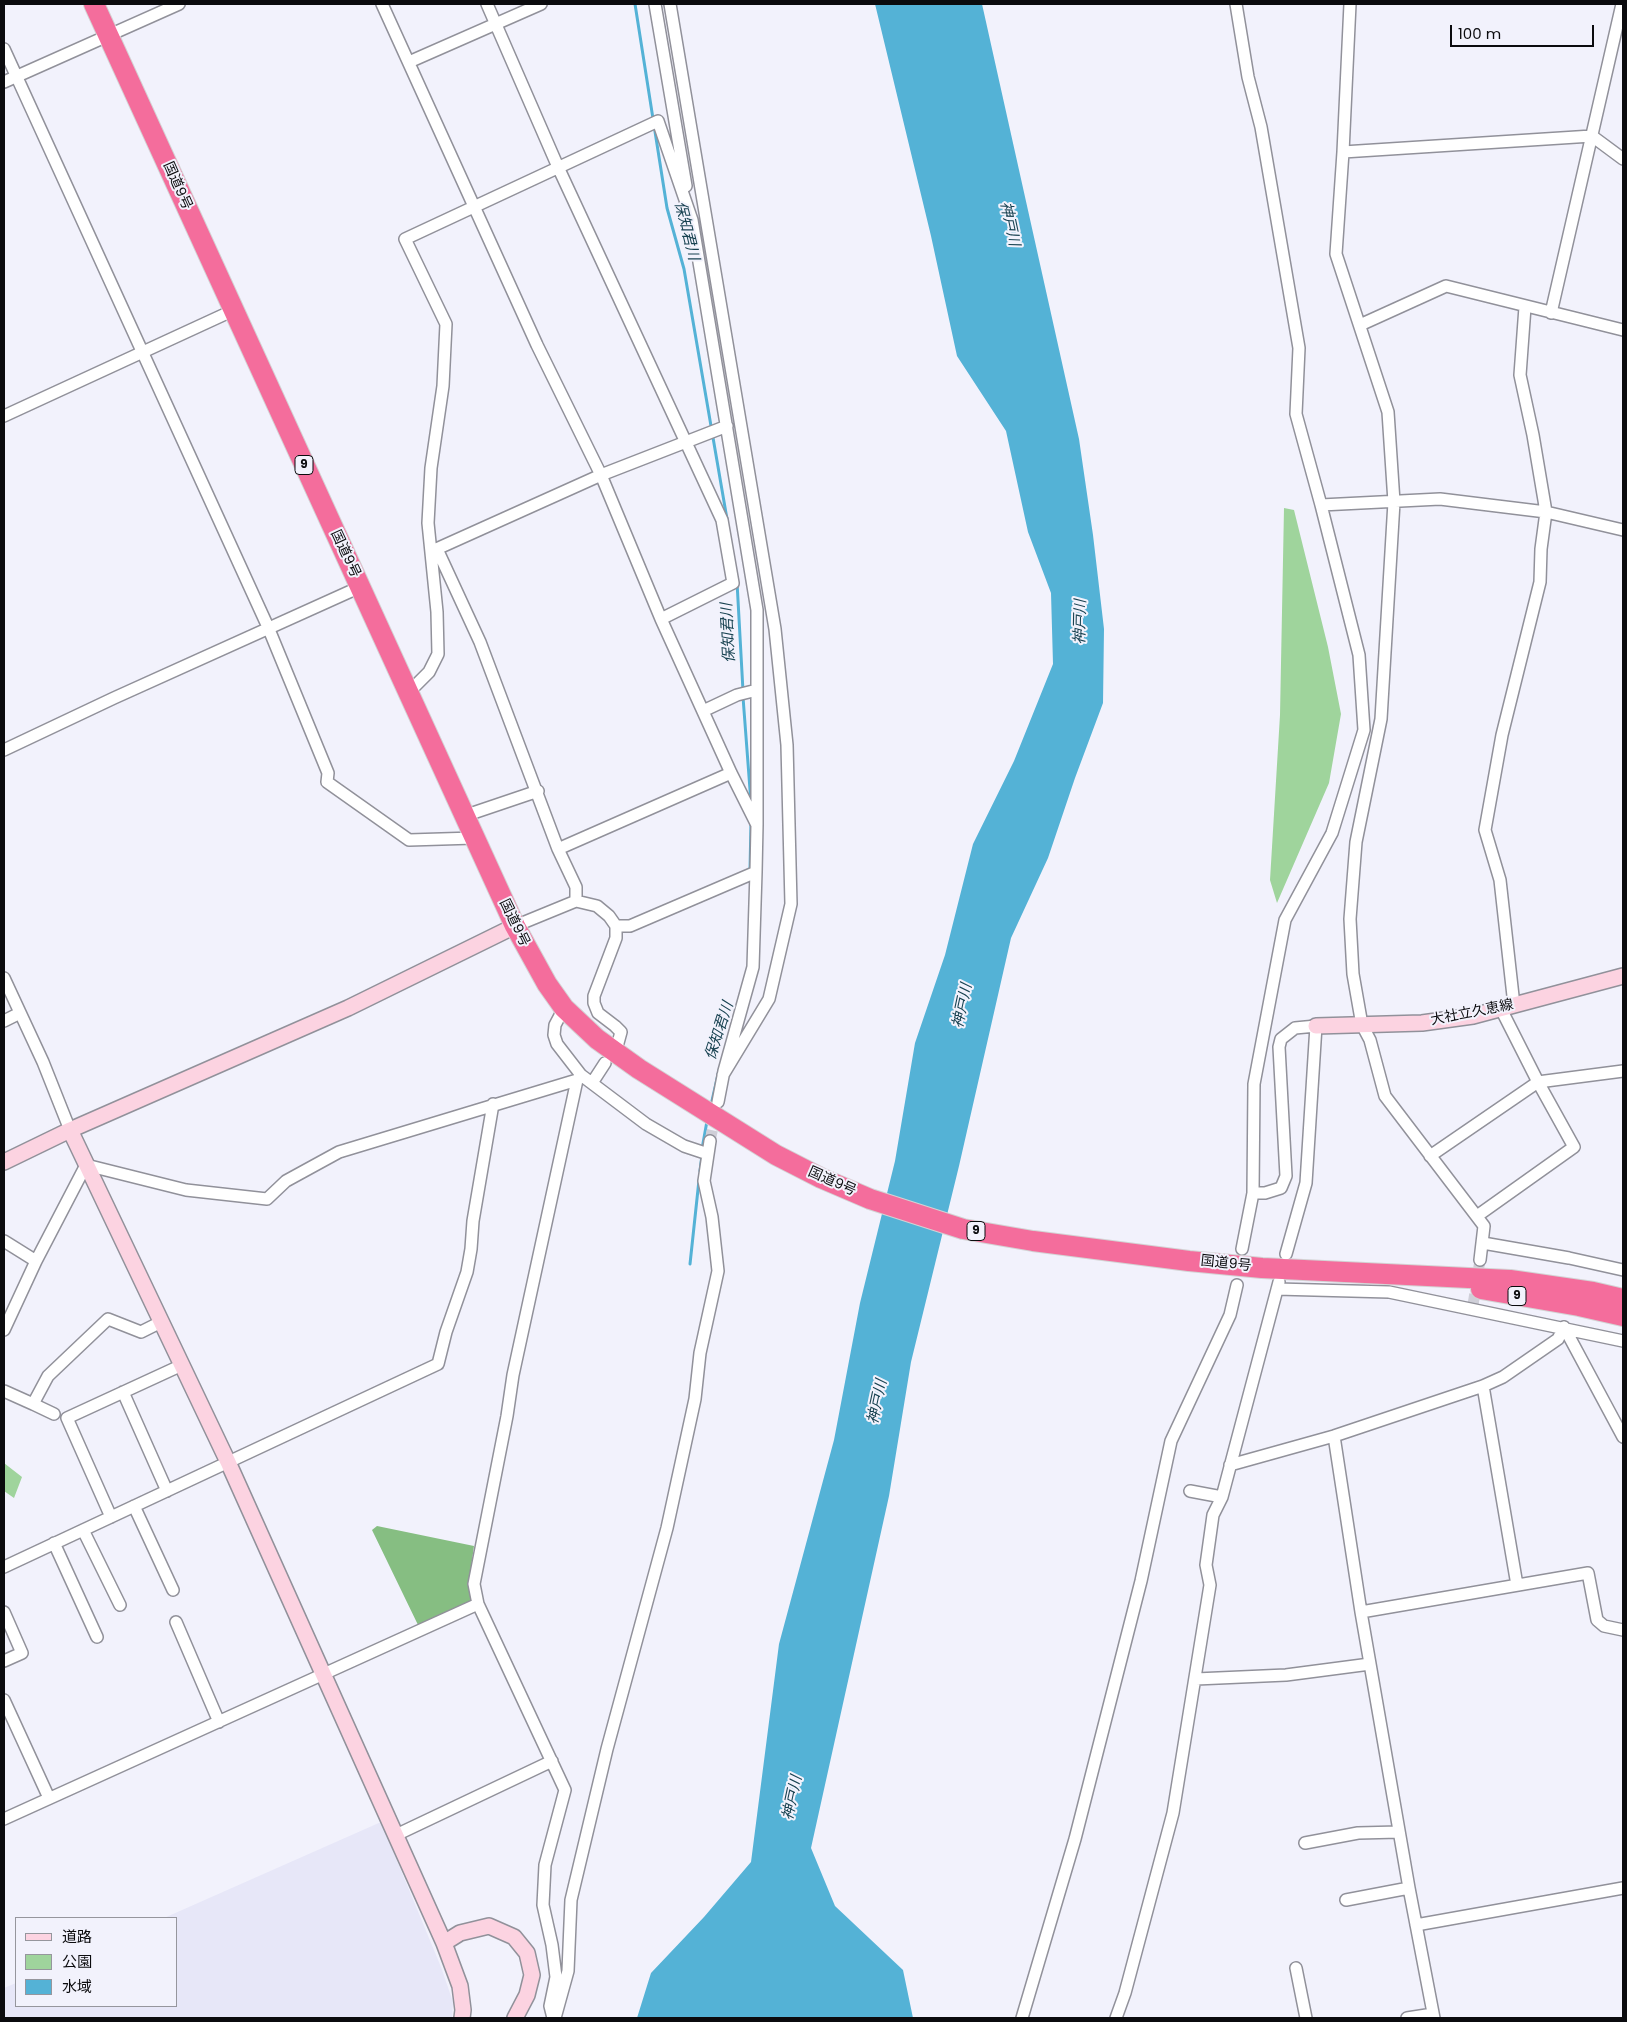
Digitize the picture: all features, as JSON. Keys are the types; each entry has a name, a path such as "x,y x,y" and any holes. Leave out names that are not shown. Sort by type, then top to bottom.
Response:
{"highway":[{"name":"国道9号","path":"94,4 515,926 546,984 564,1008 596,1039 639,1069 776,1155 821,1178 870,1199 963,1229 1033,1241 1262,1268 1510,1280 1593,1292 1623,1299"},
{"name":"国道9号","path":"1411,1274 1623,1316"}],"street":[{"path":"4,82 108,34 179,4"},
{"path":"382,4 537,345 601,475 661,618 731,773 757,825"},
{"path":"487,4 558,167 722,520 732,583 661,618"},
{"path":"409,62 540,4"},
{"path":"655,4 757,610 757,825 753,967 723,1075 718,1102"},
{"path":"670,4 775,629 787,745 791,904 769,999 723,1075"},
{"path":"1236,4 1248,77 1261,127 1299,348 1296,414 1359,655 1364,730 1332,833 1285,920 1254,1084 1253,1193 1242,1249"},
{"path":"1350,4 1336,254 1388,412 1394,502 1382,719 1356,842 1350,919 1353,974 1362,1025 1370,1040 1385,1096 1484,1226 1480,1260"},
{"path":"1551,313 1622,4"},
{"path":"4,49 268,627 328,773 327,782 409,840 474,838"},
{"path":"409,692 429,672 438,654 434,551 428,523 431,468 443,386 446,324 405,238 658,121 692,220"},
{"path":"1343,152 1592,136 1623,159"},
{"path":"1360,325 1446,286 1623,330"},
{"path":"1476,1216 1574,1147 1538,1082 1507,1007 1500,880 1485,830 1502,735 1540,582 1541,549 1546,512 1533,435 1520,375 1525,307"},
{"path":"4,416 234,310"},
{"path":"434,551 601,475 727,426"},
{"path":"1321,505 1440,500 1546,512 1623,530"},
{"path":"434,551 480,642 538,791 558,849 576,887 576,901"},
{"path":"4,750 268,627 360,587"},
{"path":"703,711 737,695 757,690"},
{"path":"558,849 731,773"},
{"path":"464,816 538,791"},
{"path":"616,926 630,926 756,872"},
{"path":"4,1162 70,1130 348,1008 515,926 576,901 597,906 609,916 616,926 616,938 594,996 594,1003 598,1014 616,1026 621,1032 618,1043"},
{"name":"大社立久恵線","path":"1316,1026 1422,1023 1474,1016 1623,976"},
{"path":"4,978 86,1165 228,1462 444,1943 460,1986 462,2018"},
{"path":"564,1008 555,1025 554,1035 579,1077 592,1083 646,1124 684,1146 708,1154"},
{"path":"4,1021 20,1013"},
{"path":"1253,1193 1265,1193 1280,1188 1286,1176 1279,1047 1281,1040 1295,1028 1316,1026 1306,1183 1286,1254"},
{"path":"592,1083 605,1063"},
{"path":"1430,1156 1538,1082 1623,1071"},
{"path":"86,1165 186,1190 267,1199 286,1181 339,1152 579,1077"},
{"path":"554,2018 550,2006 556,1977 552,1945 543,1905 544,1866 565,1790 478,1604 474,1584 507,1416 513,1375 579,1077"},
{"path":"4,1566 438,1364 470,1256 473,1221 493,1104"},
{"path":"554,2018 568,1971 571,1900 607,1749 667,1528 695,1399 700,1353 718,1272 712,1217 704,1181 710,1140"},
{"path":"4,1330 36,1261 86,1165"},
{"path":"4,1241 36,1261"},
{"path":"1483,1243 1569,1258 1623,1270"},
{"path":"1022,2018 1075,1838 1141,1581 1171,1441 1230,1315 1237,1285"},
{"path":"1116,2018 1125,1992 1173,1813 1210,1585 1206,1565 1212,1515 1222,1497 1278,1286 1389,1292 1564,1327 1623,1341"},
{"path":"33,1404 48,1376 108,1319 141,1332 161,1322"},
{"path":"1230,1465 1334,1436 1483,1386 1503,1377 1558,1340 1564,1327"},
{"path":"1564,1327 1623,1437"},
{"path":"111,1517 66,1418 182,1365"},
{"path":"1483,1386 1517,1585"},
{"path":"4,1390 54,1414"},
{"path":"123,1392 167,1490"},
{"path":"1334,1436 1361,1612 1409,1888 1434,2016 1407,2018"},
{"path":"1190,1491 1222,1497"},
{"path":"134,1506 173,1590"},
{"path":"83,1530 120,1605"},
{"path":"54,1543 97,1637"},
{"path":"1361,1612 1588,1573 1597,1620 1604,1626 1623,1630"},
{"path":"4,1819 478,1604"},
{"path":"4,1612 22,1653 4,1661"},
{"path":"176,1622 219,1722"},
{"path":"1196,1679 1286,1675 1370,1664"},
{"path":"4,1700 50,1798"},
{"path":"396,1835 552,1761"},
{"path":"1306,1843 1358,1833 1399,1832"},
{"path":"1346,1900 1409,1888"},
{"path":"1416,1925 1623,1888"},
{"path":"444,1943 460,1933 489,1926 514,1937 527,1952 532,1975 527,1995 515,2018"},
{"path":"1296,1968 1306,2018"}],"shaded area":[{"path":"381,1822 441,1967 453,2002 452,2018 4,2018 4,1988 15,1983 15,2007 178,2007 178,1917 166,1917"}],"green space":[{"path":"1284,508 1294,510 1328,647 1341,714 1329,783 1277,903 1270,880 1280,715"},
{"path":"4,1463 22,1477 14,1498 4,1491"},
{"path":"377,1526 474,1546 469,1582 473,1601 419,1627 372,1530"}],"water":[{"name":"神戸川","path":"875,4 982,4 1079,439 1104,629 1103,703 1048,858 1011,938 959,1166 911,1362 889,1496 811,1848 835,1906 903,1970 913,2018 637,2018 651,1973 704,1917 751,1862 779,1644 834,1440 860,1303 895,1161 915,1043 945,955 973,844 1014,761 1053,664 1051,593 1028,532 1006,431 957,356 931,236"}],"waterway":[{"name":"保知君川","path":"635,4 667,208 684,269 727,519"},
{"name":"保知君川","path":"737,582 743,691"},
{"name":"保知君川","path":"743,697 751,803"},
{"name":"保知君川","path":"750,870 751,822"},
{"name":"保知君川","path":"711,1105 719,1070"},
{"name":"保知君川","path":"702,1149 707,1121"},
{"name":"保知君川","path":"700,1171 702,1155"},
{"name":"保知君川","path":"690,1264 699,1180"}],"tunnel":[{"path":"710,1141 716,1113"},
{"path":"1473,1305 1480,1260"}]}
